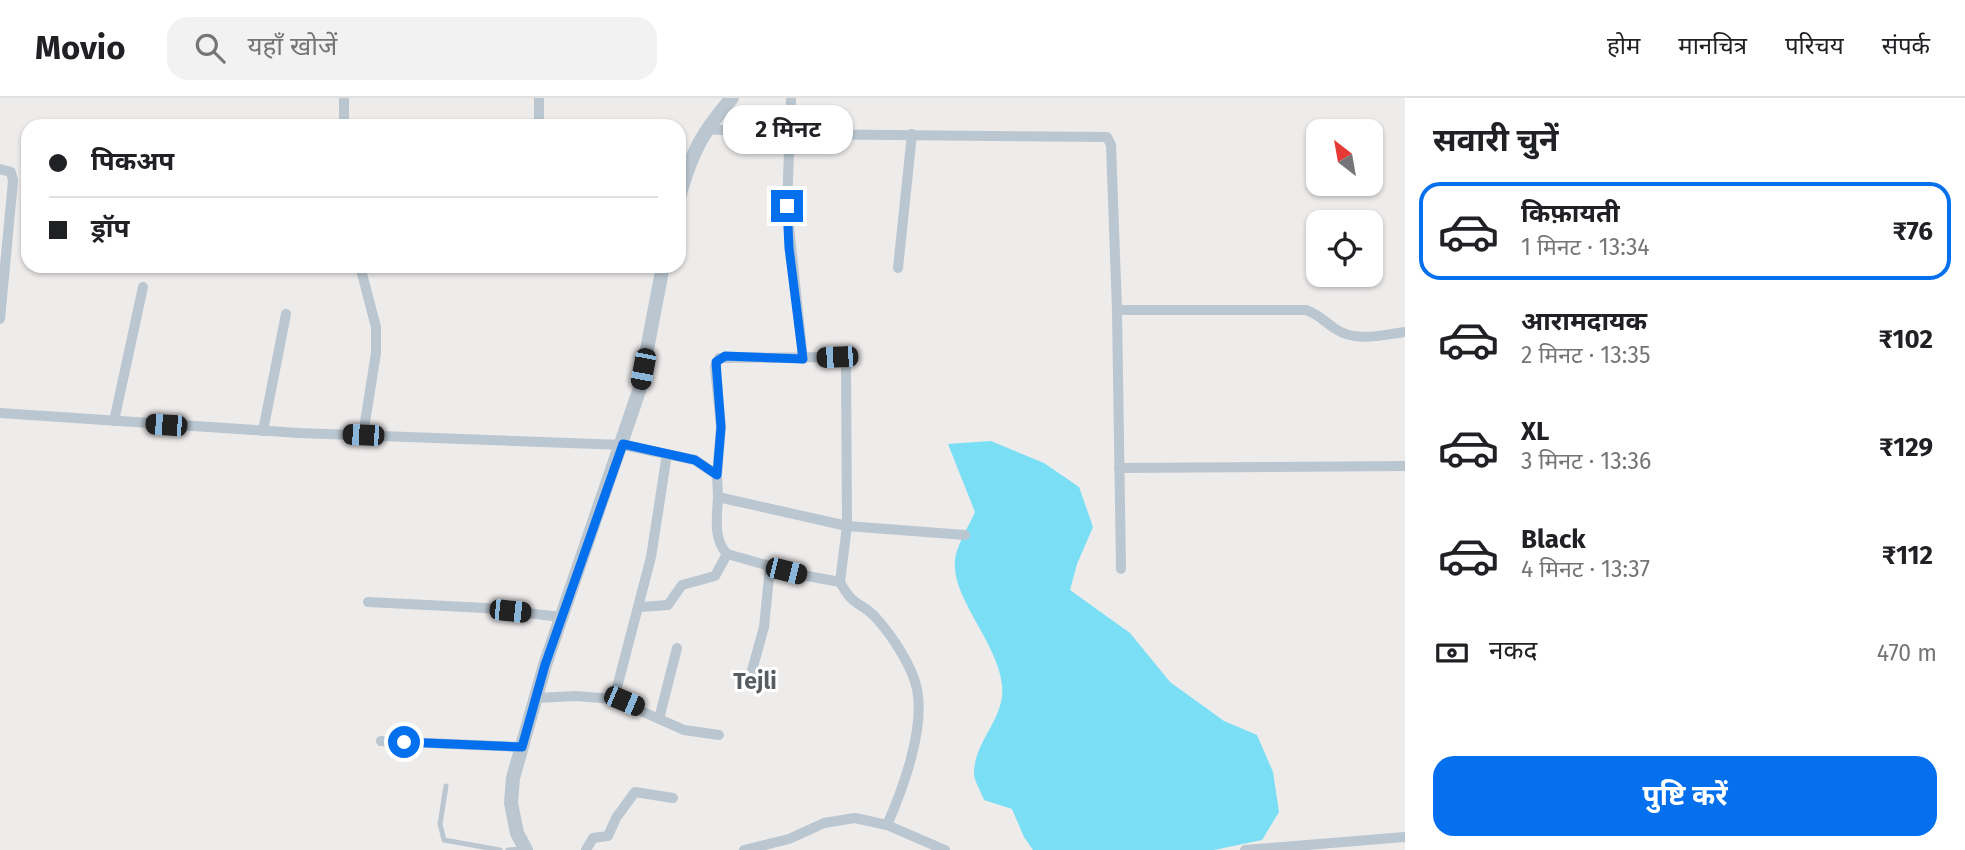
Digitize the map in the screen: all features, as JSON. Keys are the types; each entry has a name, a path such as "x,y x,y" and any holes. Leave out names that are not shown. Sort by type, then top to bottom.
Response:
{"street":[{"path":"344,98 344,119"},
{"path":"539,98 539,119"},
{"path":"686,173 692,152 706,129 732,98"},
{"path":"791,98 789,248 803,359"},
{"path":"706,129 789,134 1107,137 1111,145 1117,310 1121,569"},
{"path":"898,268 912,134"},
{"path":"0,169 11,172 13,181 0,319"},
{"path":"362,273 376,327 376,353 363,435"},
{"path":"526,850 517,833 511,803 513,778 561,617 623,444 639,391 662,273"},
{"path":"114,421 143,287"},
{"path":"1117,310 1306,310 1316,313 1346,335 1360,338 1405,332"},
{"path":"263,431 286,314"},
{"path":"841,582 770,567 727,554 720,547 717,536 717,475 721,427 716,362 725,356 803,359 837,357 846,361 848,366 847,526 841,582 853,604 878,620 910,670 918,706 907,771 887,825"},
{"path":"0,412 263,431 623,444 705,464 717,475"},
{"path":"614,699 640,607 667,454"},
{"path":"1119,468 1405,466"},
{"path":"718,497 847,526 965,535"},
{"path":"640,607 668,605 682,585 715,576 727,554"},
{"path":"751,674 764,627 770,567"},
{"path":"368,602 474,607 561,617"},
{"path":"659,719 677,648"},
{"path":"537,698 576,696 614,699 684,730 719,735"},
{"path":"381,741 522,747"},
{"path":"586,850 593,838 608,836 616,818 635,792 673,798"},
{"path":"744,850 789,839 838,819 855,818 887,825 945,850"},
{"path":"1245,850 1298,843 1405,837"}],"lane":[{"path":"446,786 440,824 444,840 500,850"},
{"path":"508,850 526,850"}],"water":[{"path":"991,441 1044,463 1079,487 1093,527 1077,564 1070,590 1130,633 1170,682 1224,721 1257,735 1273,772 1279,812 1262,840 1214,850 1033,850 1012,809 984,800 974,775 975,763 999,709 1002,685 999,669 960,590 956,575 958,549 975,512 948,444"}],"district":[{"name":"Tejli","path":"755,681"}],"route":[{"path":"404,742 522,747 545,665 623,444 695,460 712,468 717,475 721,427 716,362 725,356 803,359 789,248 787,206"}]}
